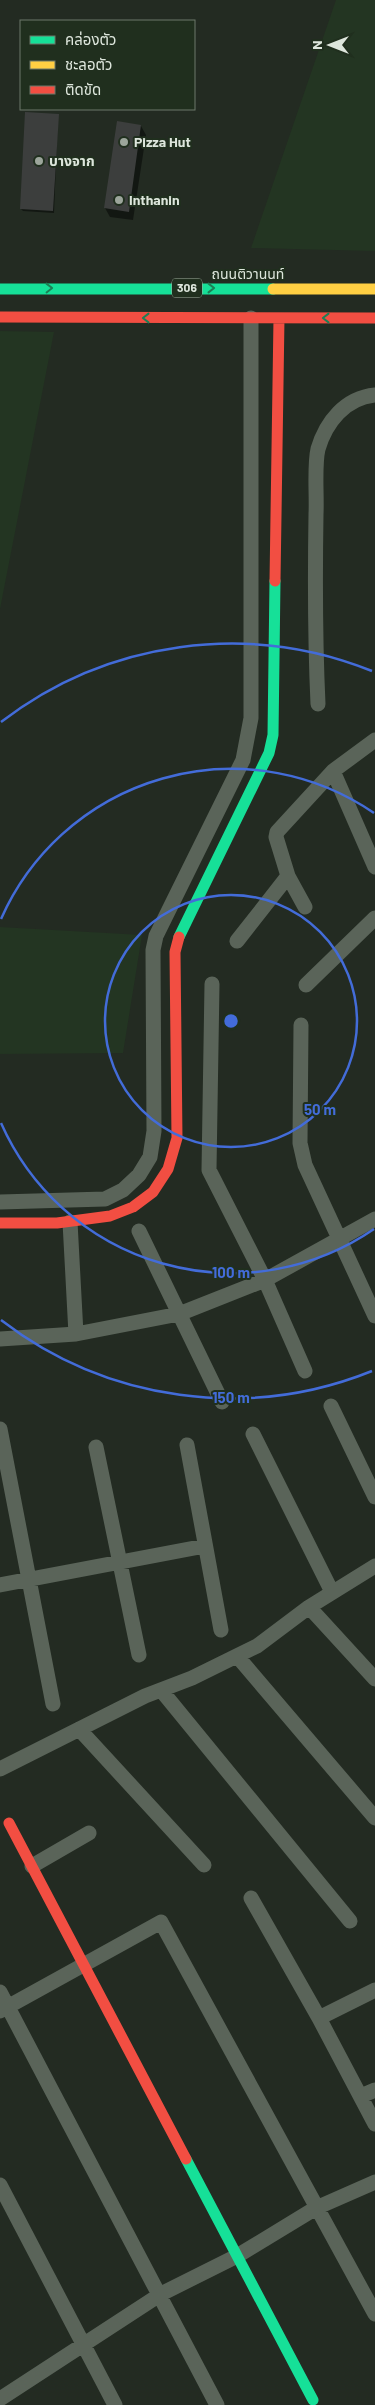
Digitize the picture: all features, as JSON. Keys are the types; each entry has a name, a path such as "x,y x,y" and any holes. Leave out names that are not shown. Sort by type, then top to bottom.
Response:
{"street":[{"name":"ถนนติวานนท์","path":"0,289 375,289"},
{"name":"306","path":"0,317 375,318"},
{"path":"0,1202 105,1198 123,1190 139,1175 150,1157 154,1131 153,950 156,936 243,760 249,736 251,318"},
{"path":"0,1223 97,1221 134,1208 156,1188 167,1172 174,1156 177,1138 175,952 178,939 269,753 273,735 280,318"},
{"path":"318,704 314,615 318,450 329,424 340,409 367,396 375,395"},
{"path":"305,907 288,876 276,837 277,832 333,771 375,740"},
{"path":"333,771 375,867"},
{"path":"237,941 288,876"},
{"path":"306,986 375,918"},
{"path":"212,984 209,1170 265,1280 305,1371"},
{"path":"302,1025 300,1143 305,1165 375,1316"},
{"path":"0,1339 76,1334 179,1314 265,1280 375,1218"},
{"path":"70,1222 76,1334"},
{"path":"139,1232 222,1402"},
{"path":"331,1406 375,1497"},
{"path":"0,1430 53,1704"},
{"path":"253,1434 332,1592"},
{"path":"186,1444 221,1630"},
{"path":"96,1448 139,1655"},
{"path":"0,1586 206,1546"},
{"path":"0,1770 78,1729 237,1656 273,1636 309,1607 375,1566"},
{"path":"309,1607 375,1678"},
{"path":"237,1656 375,1818"},
{"path":"162,1690 350,1921"},
{"path":"78,1729 204,1866"},
{"path":"9,1823 86,1965 314,2400"},
{"path":"32,1866 89,1833"},
{"path":"251,1898 319,2018 375,2124"},
{"path":"4,2009 161,1922 375,2314"},
{"path":"319,2018 375,1990"},
{"path":"0,1992 4,2009 161,2294 217,2405"},
{"path":"361,2096 375,2090"},
{"path":"3,2398 161,2294 237,2256 316,2208 375,2182"},
{"path":"0,2185 115,2405"}],"shaded area":[{"path":"336,0 375,0 375,251 251,248"},
{"path":"0,331 54,332 0,609"},
{"path":"0,927 142,935 123,1053 0,1054"}],"building":[{"name":"บางจาก","path":"25,112 59,114 53,211 20,209"},
{"path":"117,121 141,125 129,212 104,208"}],"traffic: fast":[{"path":"0,289 273,289"},
{"path":"179,937 269,753 273,735 275,581"},
{"path":"186,2159 313,2400"}],"traffic: slow":[{"path":"273,289 375,289"}],"traffic: jam":[{"path":"0,317 375,318"},
{"path":"275,581 279,318"},
{"path":"0,1223 57,1223 110,1216 133,1207 153,1192 168,1169 177,1138 175,952 179,937"},
{"path":"9,1823 186,2159"}],"place":[{"name":"Pizza Hut","path":"124,142"},
{"name":"บางจาก","path":"39,161"},
{"name":"Inthanin","path":"119,200"}]}
